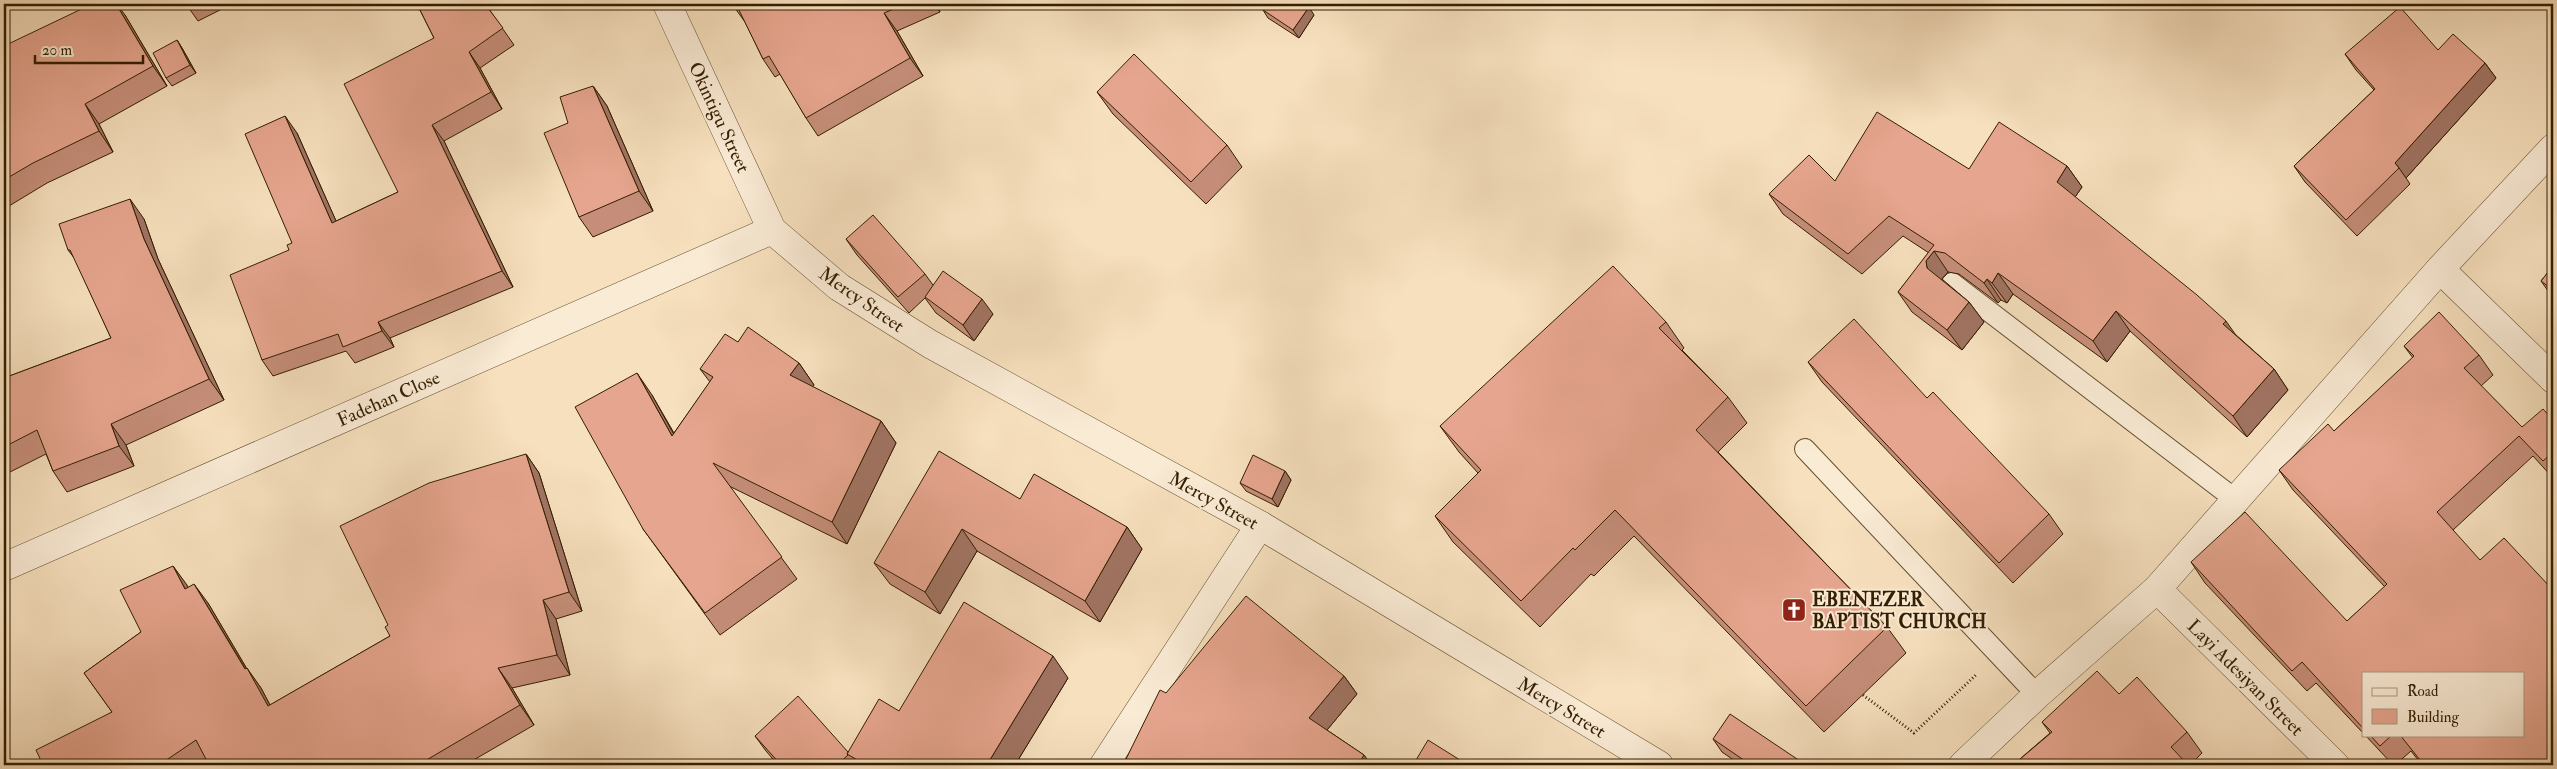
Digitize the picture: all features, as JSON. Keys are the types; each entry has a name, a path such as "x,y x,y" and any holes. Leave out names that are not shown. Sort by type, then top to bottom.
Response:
{"street":[{"name":"Okintigu Street","path":"667,4 772,230"},
{"path":"1963,765 2037,695 2157,589 2440,269 2553,148"},
{"name":"Mercy Street","path":"772,230 839,287 930,344 1260,525 1659,765"},
{"name":"Fadehan Close","path":"4,567 772,230"},
{"path":"2440,269 2553,379"},
{"path":"1104,765 1260,525"},
{"name":"Layi Adesiyan Street","path":"2157,589 2335,765"}],"lane":[{"path":"1952,284 2236,500"},
{"path":"1805,449 2037,695"}],"path":[{"path":"1863,694 1914,733 1984,668"}],"building":[{"path":"92,4 116,4 153,66 85,104 99,131 33,163 4,180 4,46"},
{"path":"417,4 485,4 503,28 469,52 491,92 432,125 502,271 378,322 382,331 343,347 338,334 262,360 230,275 289,250 287,245 292,243 245,134 285,116 332,223 398,192 344,84 434,38"},
{"path":"736,4 906,4 884,13 910,58 806,118 769,56 763,59"},
{"path":"1267,4 1304,4 1309,7 1293,30 1263,10"},
{"path":"2400,7 2438,50 2453,34 2485,63 2395,163 2399,168 2346,220 2294,166 2375,89 2345,54"},
{"path":"177,40 190,65 166,78 153,53"},
{"path":"1134,54 1227,145 1191,182 1097,92"},
{"path":"593,86 639,191 579,217 544,133 568,123 560,97"},
{"path":"1877,112 1969,169 1999,122 2067,166 2057,182 2197,295 2226,321 2223,324 2274,369 2233,416 2116,311 2093,341 1998,273 1992,283 1987,279 1984,283 1945,253 1934,251 1926,261 1927,268 1969,302 1947,330 1898,292 1934,245 1889,216 1848,254 1769,194 1809,155 1835,181"},
{"path":"130,199 144,239 209,379 111,424 119,446 53,471 37,430 4,447 4,378 111,338 70,250 68,250 59,224"},
{"path":"873,215 925,274 898,297 846,239"},
{"path":"1613,266 1666,322 1659,328 1728,397 1696,430 1887,627 1806,706 1615,510 1575,550 1573,548 1521,601 1435,516 1481,470 1440,426"},
{"path":"2553,266 2553,290 2541,281"},
{"path":"943,271 982,299 963,325 925,297"},
{"path":"2439,312 2479,355 2464,368 2522,427 2543,409 2553,420 2553,452 2543,461 2519,436 2437,512 2480,560 2504,538 2553,590 2553,765 2424,765 2401,736 2524,736 2524,672 2362,672 2362,727 2302,662 2292,671 2191,562 2245,512 2347,621 2387,584 2279,470 2328,424 2334,431 2414,356 2404,346"},
{"path":"1854,319 1927,398 1933,392 2049,514 1999,563 1808,362"},
{"path":"748,327 799,363 790,375 881,421 832,522 713,463 782,557 705,613 643,529 575,407 637,373 672,436 713,377 700,369 725,334 738,342"},
{"path":"939,451 1020,499 1034,474 1127,527 1085,601 962,529 925,592 874,563"},
{"path":"526,454 569,592 543,600 557,655 498,668 520,705 418,765 209,765 196,740 159,765 43,765 36,750 112,712 84,673 141,632 120,590 173,566 185,589 194,584 245,669 247,668 268,706 390,636 385,627 388,625 340,526 429,483"},
{"path":"1253,455 1285,471 1272,499 1240,483"},
{"path":"1246,596 1344,676 1309,718 1364,755 1358,765 1138,765 1126,759 1160,690 1166,693"},
{"path":"964,602 1053,656 988,763 992,765 866,765 847,754 879,699 899,711"},
{"path":"2097,671 2119,694 2137,677 2187,732 2171,747 2188,765 2013,765 2052,732 2042,722"},
{"path":"798,696 848,752 848,755 837,765 781,765 755,736"},
{"path":"1730,714 1806,765 1751,765 1713,739"},
{"path":"2371,736 2391,736 2380,746"},
{"path":"1428,740 1468,765 1413,765"}],"place":[{"name":"EBENEZER BAPTIST CHURCH","path":"1794,610"}]}
